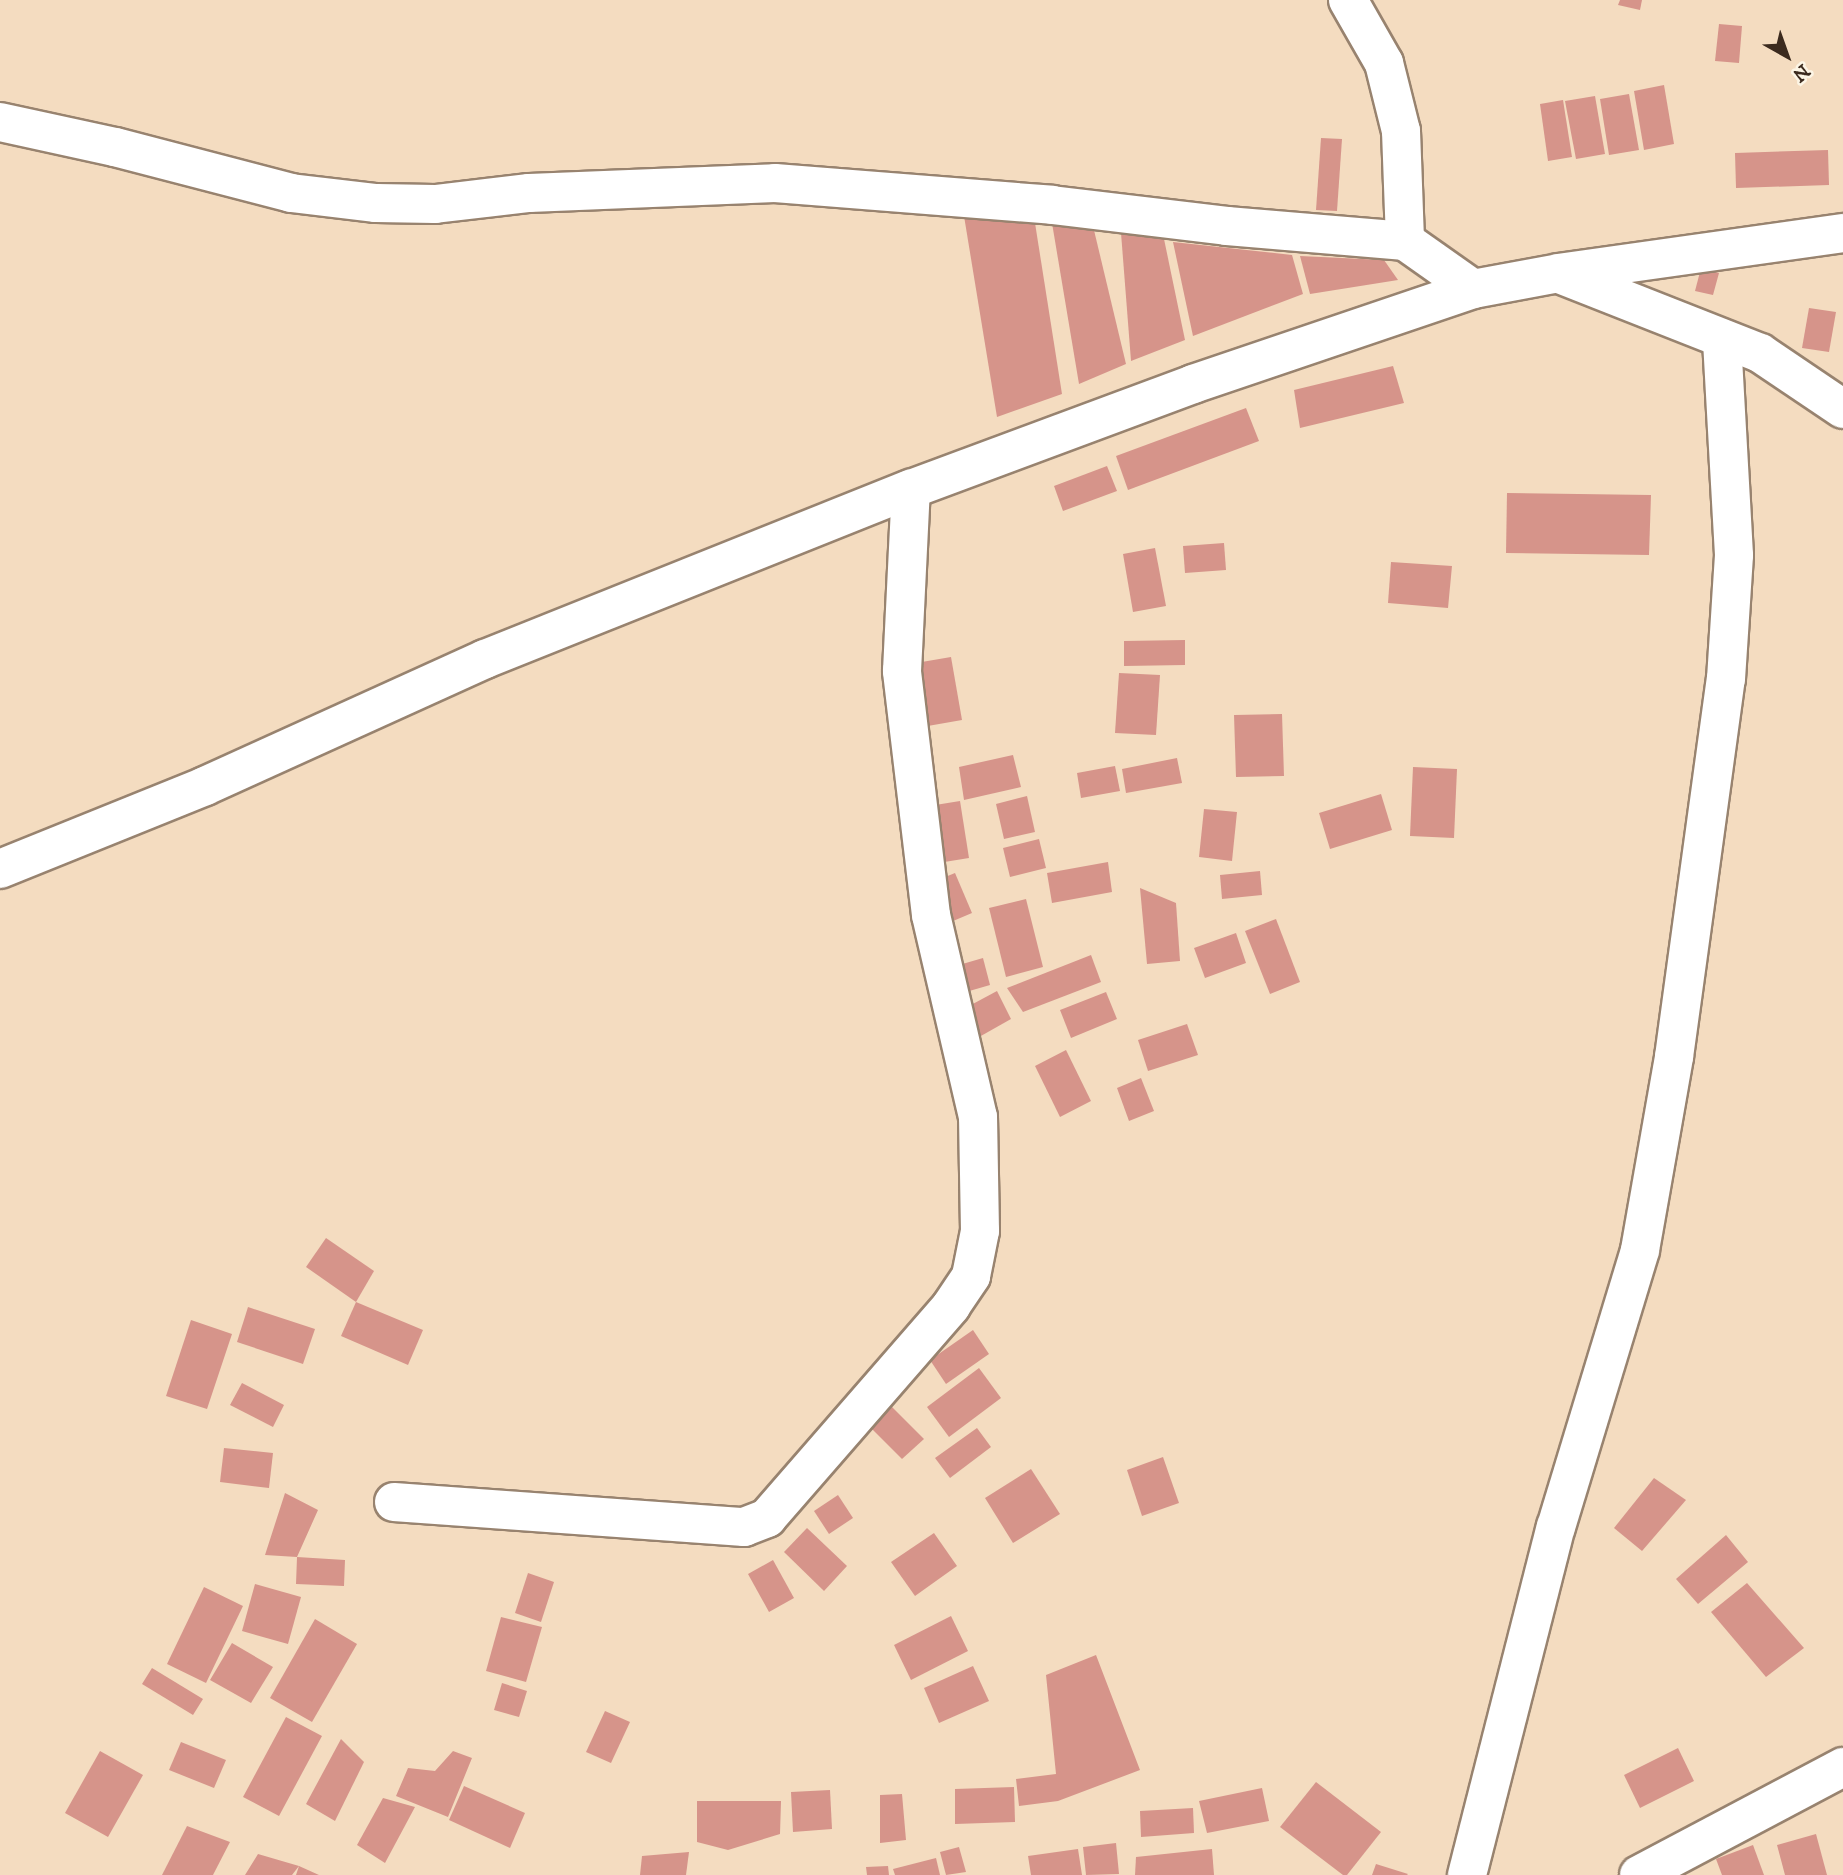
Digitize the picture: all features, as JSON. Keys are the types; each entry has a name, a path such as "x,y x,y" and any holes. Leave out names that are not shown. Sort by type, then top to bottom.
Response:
{"street":[{"path":"1348,0 1384,64 1401,131 1405,241"},
{"path":"0,122 115,146 291,193 376,203 435,204 529,193 775,183 1052,205 1227,226 1405,241 1473,289"},
{"path":"0,869 205,786 485,659 911,489 1193,384 1473,289 1559,273 1843,233"},
{"path":"1559,273 1760,352 1843,409"},
{"path":"1467,1875 1556,1527 1640,1250 1671,1070 1726,679 1734,555 1722,338"},
{"path":"394,1502 744,1527 767,1518 951,1306 971,1276 980,1231 978,1117 931,915 902,671 911,489"},
{"path":"1639,1875 1843,1767"}],"building":[{"path":"1620,0 1642,0 1640,10 1618,5"},
{"path":"1719,24 1742,26 1739,63 1715,61"},
{"path":"1664,85 1674,144 1644,150 1634,91"},
{"path":"1629,94 1639,150 1609,155 1600,99"},
{"path":"1595,96 1605,154 1576,159 1565,101"},
{"path":"1563,100 1572,157 1548,161 1540,104"},
{"path":"1321,138 1342,139 1337,211 1316,210"},
{"path":"1828,150 1829,185 1736,188 1735,153"},
{"path":"964,216 1035,223 1062,394 997,417"},
{"path":"1052,223 1093,226 1126,364 1079,384"},
{"path":"1121,233 1164,239 1185,340 1131,361"},
{"path":"1173,242 1292,255 1303,294 1193,336"},
{"path":"1300,256 1384,260 1398,280 1310,294"},
{"path":"1701,268 1719,273 1713,295 1695,291"},
{"path":"1809,308 1836,312 1829,352 1802,348"},
{"path":"1393,366 1404,403 1300,428 1294,390"},
{"path":"1246,408 1259,441 1128,490 1116,456"},
{"path":"1107,466 1117,491 1063,511 1054,486"},
{"path":"1507,493 1651,495 1649,555 1506,553"},
{"path":"1224,543 1226,570 1185,573 1183,546"},
{"path":"1155,548 1166,606 1133,612 1123,554"},
{"path":"1391,562 1452,566 1448,608 1388,603"},
{"path":"1185,640 1185,665 1124,666 1124,641"},
{"path":"951,657 962,720 922,727 910,664"},
{"path":"1119,673 1160,675 1156,735 1115,733"},
{"path":"1282,714 1284,776 1236,777 1234,715"},
{"path":"1013,755 1021,787 964,800 959,767"},
{"path":"1177,758 1182,783 1126,793 1122,769"},
{"path":"1115,766 1120,791 1081,798 1077,773"},
{"path":"1413,767 1457,769 1454,838 1410,836"},
{"path":"1381,794 1392,830 1330,849 1319,813"},
{"path":"1027,796 1035,832 1004,839 996,804"},
{"path":"960,801 969,858 932,864 923,807"},
{"path":"1204,809 1237,812 1232,861 1199,857"},
{"path":"1039,839 1046,868 1010,877 1003,848"},
{"path":"1108,862 1112,892 1052,903 1047,873"},
{"path":"1260,871 1262,895 1222,899 1220,875"},
{"path":"955,873 972,913 946,924 928,884"},
{"path":"1140,888 1176,903 1180,961 1147,964"},
{"path":"1026,899 1043,967 1006,977 989,908"},
{"path":"1276,919 1300,982 1270,994 1245,931"},
{"path":"1236,933 1246,963 1205,978 1194,948"},
{"path":"1091,955 1101,982 1023,1012 1007,988"},
{"path":"983,958 990,985 959,994 952,967"},
{"path":"997,991 1011,1019 972,1041 956,1013"},
{"path":"1106,992 1117,1019 1071,1038 1060,1010"},
{"path":"1187,1024 1198,1055 1148,1071 1138,1040"},
{"path":"1066,1050 1091,1101 1060,1117 1035,1066"},
{"path":"1141,1078 1154,1111 1129,1121 1117,1088"},
{"path":"326,1238 374,1271 356,1302 306,1267"},
{"path":"356,1302 423,1330 408,1365 341,1336"},
{"path":"248,1307 315,1329 303,1364 237,1342"},
{"path":"191,1320 232,1334 207,1409 166,1396"},
{"path":"973,1330 989,1354 946,1384 930,1360"},
{"path":"979,1368 1001,1398 949,1437 927,1407"},
{"path":"242,1383 284,1405 273,1427 230,1405"},
{"path":"886,1401 924,1439 902,1459 865,1422"},
{"path":"977,1428 991,1447 950,1478 935,1458"},
{"path":"224,1448 273,1453 269,1488 220,1482"},
{"path":"1163,1457 1179,1503 1142,1516 1127,1470"},
{"path":"1031,1469 1060,1514 1013,1543 985,1498"},
{"path":"1654,1478 1686,1500 1642,1551 1614,1528"},
{"path":"285,1493 318,1510 297,1557 265,1555"},
{"path":"838,1495 853,1518 829,1534 814,1511"},
{"path":"807,1528 847,1566 824,1591 784,1552"},
{"path":"934,1533 957,1566 915,1596 891,1562"},
{"path":"1726,1535 1748,1562 1698,1604 1676,1579"},
{"path":"297,1557 345,1560 344,1586 296,1584"},
{"path":"773,1560 794,1598 769,1612 748,1574"},
{"path":"528,1573 554,1582 541,1622 515,1613"},
{"path":"1747,1583 1804,1648 1766,1677 1711,1612"},
{"path":"255,1584 301,1597 288,1644 242,1631"},
{"path":"204,1587 243,1606 206,1683 167,1664"},
{"path":"951,1616 968,1651 911,1680 894,1645"},
{"path":"501,1617 542,1627 526,1682 486,1671"},
{"path":"315,1619 357,1644 312,1722 270,1698"},
{"path":"232,1643 273,1667 251,1703 210,1680"},
{"path":"1096,1655 1140,1770 1058,1801 1019,1806 1016,1779 1056,1774 1046,1675"},
{"path":"973,1666 989,1701 939,1723 924,1688"},
{"path":"152,1668 203,1699 193,1715 142,1684"},
{"path":"502,1683 527,1691 519,1717 494,1710"},
{"path":"605,1711 630,1722 611,1763 586,1752"},
{"path":"286,1717 322,1736 279,1816 243,1797"},
{"path":"341,1739 364,1762 335,1821 306,1804"},
{"path":"181,1742 226,1760 214,1788 169,1770"},
{"path":"1678,1748 1694,1781 1640,1808 1624,1775"},
{"path":"100,1751 143,1775 108,1837 65,1813"},
{"path":"453,1751 472,1758 448,1817 396,1796 408,1768 435,1771"},
{"path":"1316,1782 1381,1832 1347,1875 1343,1875 1280,1827"},
{"path":"464,1786 525,1813 510,1848 449,1820"},
{"path":"1014,1787 1015,1822 955,1824 955,1789"},
{"path":"1262,1788 1269,1821 1207,1833 1199,1801"},
{"path":"830,1790 832,1829 793,1832 791,1792"},
{"path":"902,1794 906,1840 880,1843 880,1795"},
{"path":"383,1798 415,1807 385,1863 357,1845"},
{"path":"697,1801 781,1801 780,1834 728,1850 697,1842"},
{"path":"1193,1808 1194,1833 1141,1837 1140,1811"},
{"path":"187,1826 230,1842 213,1875 162,1875"},
{"path":"1816,1834 1827,1875 1785,1875 1777,1845"},
{"path":"1116,1843 1119,1874 1086,1875 1083,1847"},
{"path":"1753,1845 1764,1875 1722,1875 1716,1859"},
{"path":"959,1847 966,1872 946,1875 940,1852"},
{"path":"1078,1849 1082,1875 1031,1875 1028,1856"},
{"path":"1212,1849 1214,1875 1135,1875 1136,1857"},
{"path":"689,1852 686,1875 640,1875 642,1856"},
{"path":"258,1854 299,1866 292,1875 245,1875"},
{"path":"936,1858 940,1875 895,1875 893,1869"},
{"path":"1376,1864 1408,1874 1372,1875"},
{"path":"299,1866 319,1875 296,1875"},
{"path":"888,1866 889,1875 867,1875 866,1867"}]}
